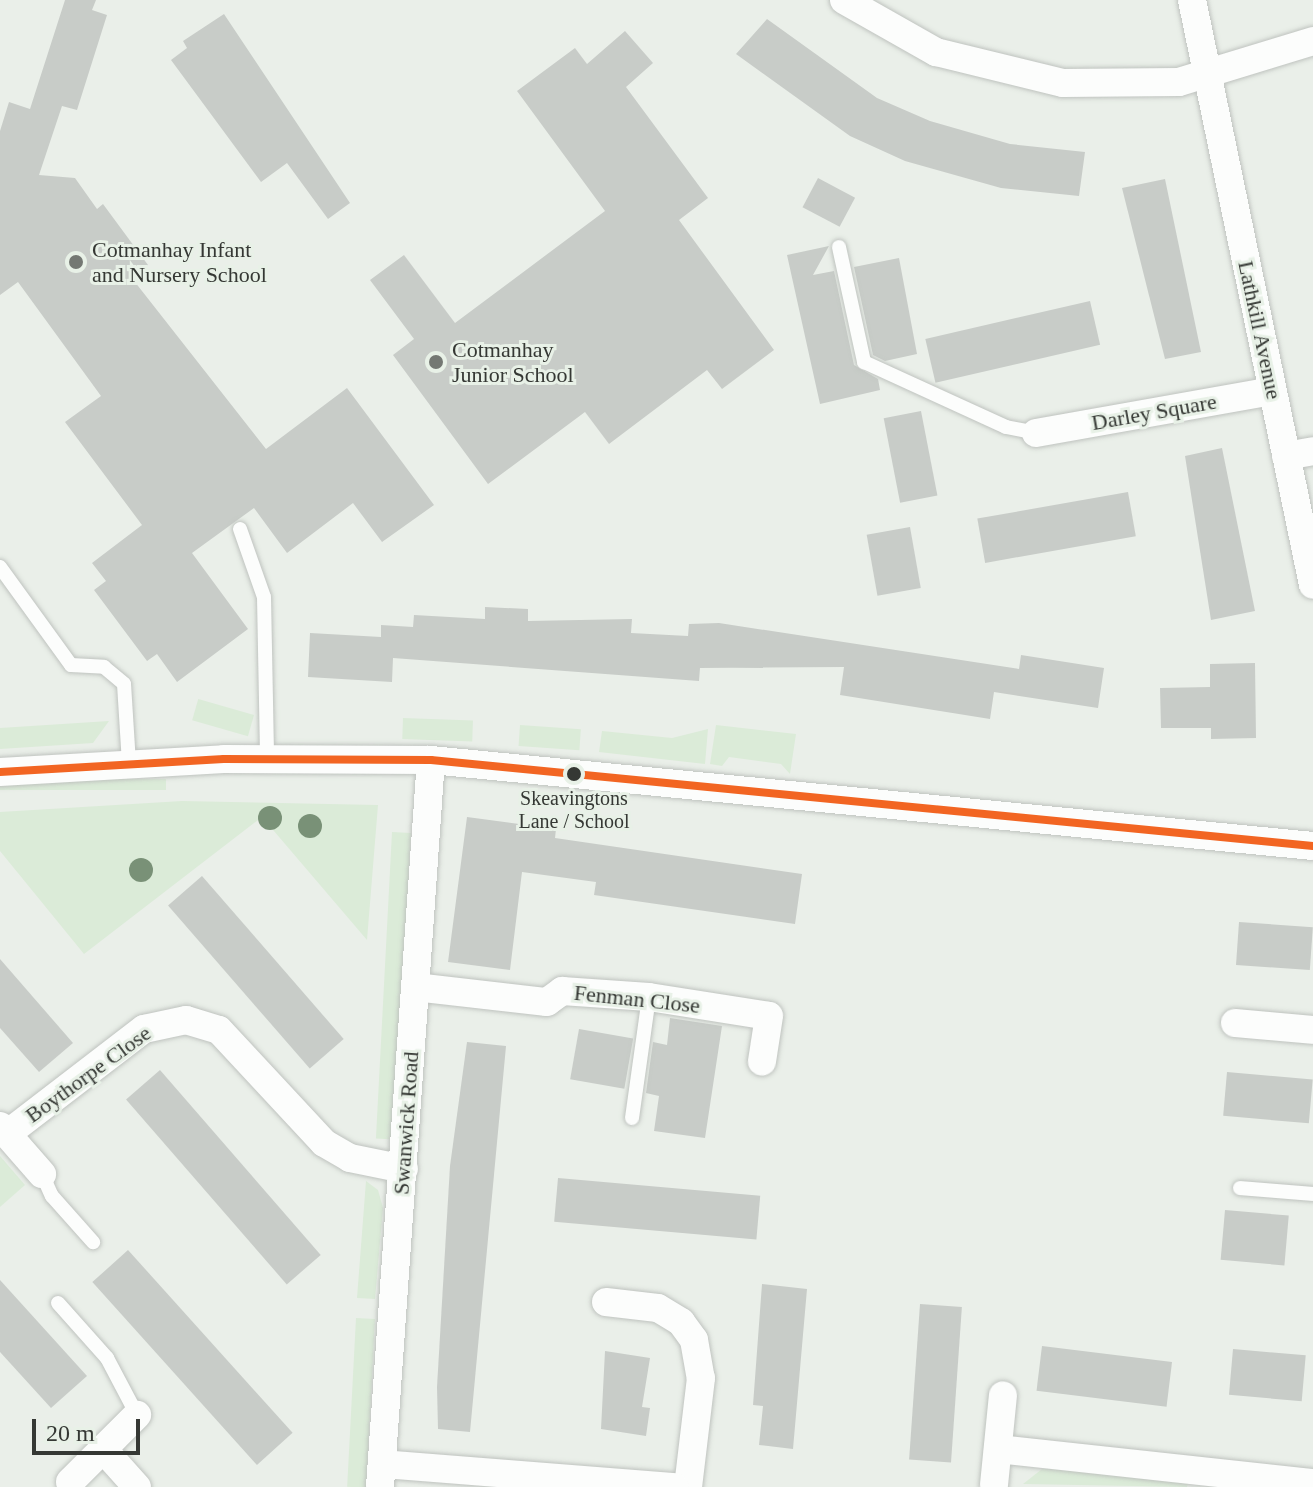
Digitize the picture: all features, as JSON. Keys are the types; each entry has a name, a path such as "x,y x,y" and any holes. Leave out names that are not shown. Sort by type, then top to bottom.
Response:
{"street":[{"path":"844,0 936,52 1018,76 1111,85 1207,76 1313,41"},
{"name":"Lathkill Avenue","path":"1192,0 1272,391 1299,453 1313,585"},
{"name":"Darley Square","path":"1036,433 1272,391"},
{"path":"0,772 267,758 431,760 1313,846"},
{"name":"Swanwick Road","path":"381,1475 431,760"},
{"name":"Fenman Close","path":"415,987 547,1002 562,991 630,1000 649,997 769,1016 762,1061"},
{"name":"Boythorpe Close","path":"42,1174 3,1130 144,1029 186,1020 219,1030 324,1143 350,1158 404,1169"},
{"path":"1235,1023 1313,1030"},
{"path":"606,1302 658,1308 681,1322 694,1340 701,1378 688,1487"},
{"path":"994,1485 1003,1395"},
{"path":"70,1482 137,1415"},
{"path":"103,1449 137,1487"},
{"path":"998,1449 1313,1483"},
{"path":"381,1475 674,1487"}],"lane":[{"path":"839,247 864,362 1006,427 1036,433"},
{"path":"240,529 264,597 267,758"},
{"path":"0,567 71,665 104,667 124,684 129,763"},
{"path":"632,1118 649,997"},
{"name":"Boythorpe Close","path":"42,1174 52,1196 93,1242"},
{"path":"1240,1188 1313,1194"},
{"path":"58,1303 107,1358 137,1415"}],"green space":[{"path":"198,699 254,715 248,736 192,720"},
{"path":"403,718 473,720 472,741 402,739"},
{"path":"109,721 93,743 0,749 0,728"},
{"path":"520,725 581,729 579,750 519,746"},
{"path":"716,725 796,734 790,774 781,764 729,757 722,766 710,764"},
{"path":"708,729 705,764 599,752 602,731 672,738"},
{"path":"0,779 166,779 166,790 0,790"},
{"path":"182,801 378,805 367,940 262,817 84,954 0,851 0,812"},
{"path":"392,832 411,833 395,1140 376,1139"},
{"path":"0,1156 25,1185 0,1207"},
{"path":"366,1181 378,1190 383,1208 375,1299 357,1298"},
{"path":"356,1318 375,1319 366,1487 347,1487"},
{"path":"1042,1469 1188,1482 1187,1487 1023,1484"}],"building":[{"path":"65,0 96,0 92,10 107,15 77,110 62,106 39,175 75,178 97,209 103,204 148,265 131,277 266,449 347,388 434,505 382,542 353,503 287,553 254,508 192,553 248,629 177,682 157,654 147,661 94,590 106,581 92,563 142,525 65,422 101,396 18,282 0,295 0,131 9,102 30,109"},
{"path":"224,14 350,203 328,219 287,163 261,182 171,60 187,48 183,41"},
{"path":"767,19 877,98 930,121 1010,144 1085,152 1079,196 1001,188 905,161 850,136 736,54"},
{"name":"Cotmanhay Junior School","path":"625,31 653,63 626,87 708,198 679,220 774,350 722,389 707,370 609,444 585,412 488,484 393,355 414,339 370,280 404,255 455,323 605,211 517,91 575,48 587,64"},
{"path":"818,178 855,198 840,227 803,207"},
{"path":"1165,179 1201,352 1165,359 1122,188"},
{"path":"829,246 813,275 834,271 854,365 878,379 880,390 820,404 787,255"},
{"path":"899,258 917,354 885,361 873,355 854,267"},
{"path":"1090,301 1100,345 935,383 925,339"},
{"path":"921,411 937,495 900,503 884,418"},
{"path":"1222,448 1255,611 1211,620 1185,456"},
{"path":"1128,492 1136,536 985,563 977,519"},
{"path":"910,527 921,588 877,596 867,535"},
{"path":"485,607 528,609 528,621 632,619 631,633 688,636 689,624 719,623 1019,669 1021,655 1104,668 1098,708 994,692 990,719 840,695 844,667 700,668 699,681 393,658 392,682 308,677 310,633 381,637 381,625 413,627 414,615 485,619"},
{"path":"1255,663 1256,738 1211,739 1211,728 1161,728 1160,688 1210,687 1210,664"},
{"path":"467,817 556,829 555,838 802,874 795,924 594,895 596,882 522,872 510,970 448,962"},
{"path":"202,876 344,1039 310,1069 168,906"},
{"path":"1239,922 1313,927 1310,970 1236,965"},
{"path":"0,959 73,1043 39,1072 0,1028"},
{"path":"670,1018 722,1026 705,1138 654,1131 659,1096 646,1093 653,1042 667,1045"},
{"path":"579,1029 633,1039 624,1089 570,1079"},
{"path":"467,1042 506,1046 470,1432 438,1429 437,1387 450,1166"},
{"path":"160,1070 321,1255 287,1284 126,1100"},
{"path":"1227,1072 1313,1079 1309,1123 1223,1116"},
{"path":"558,1178 760,1196 756,1240 554,1222"},
{"path":"1225,1210 1289,1216 1284,1265 1221,1260"},
{"path":"128,1250 293,1433 257,1465 92,1282"},
{"path":"0,1280 87,1376 51,1408 0,1352"},
{"path":"762,1284 807,1289 793,1449 759,1445 763,1406 753,1405"},
{"path":"920,1304 962,1307 951,1463 909,1460"},
{"path":"1042,1346 1172,1362 1167,1407 1037,1391"},
{"path":"1233,1349 1306,1355 1302,1401 1229,1395"},
{"path":"605,1351 650,1358 642,1407 650,1408 646,1436 601,1429"}],"transit line":[{"path":"0,772 224,759 431,760 1313,846"}],"place":[{"name":"Cotmanhay Infant and Nursery School","path":"76,262"},
{"name":"Cotmanhay Junior School","path":"436,362"},
{"name":"Skeavingtons Lane / School","path":"574,774"}]}
